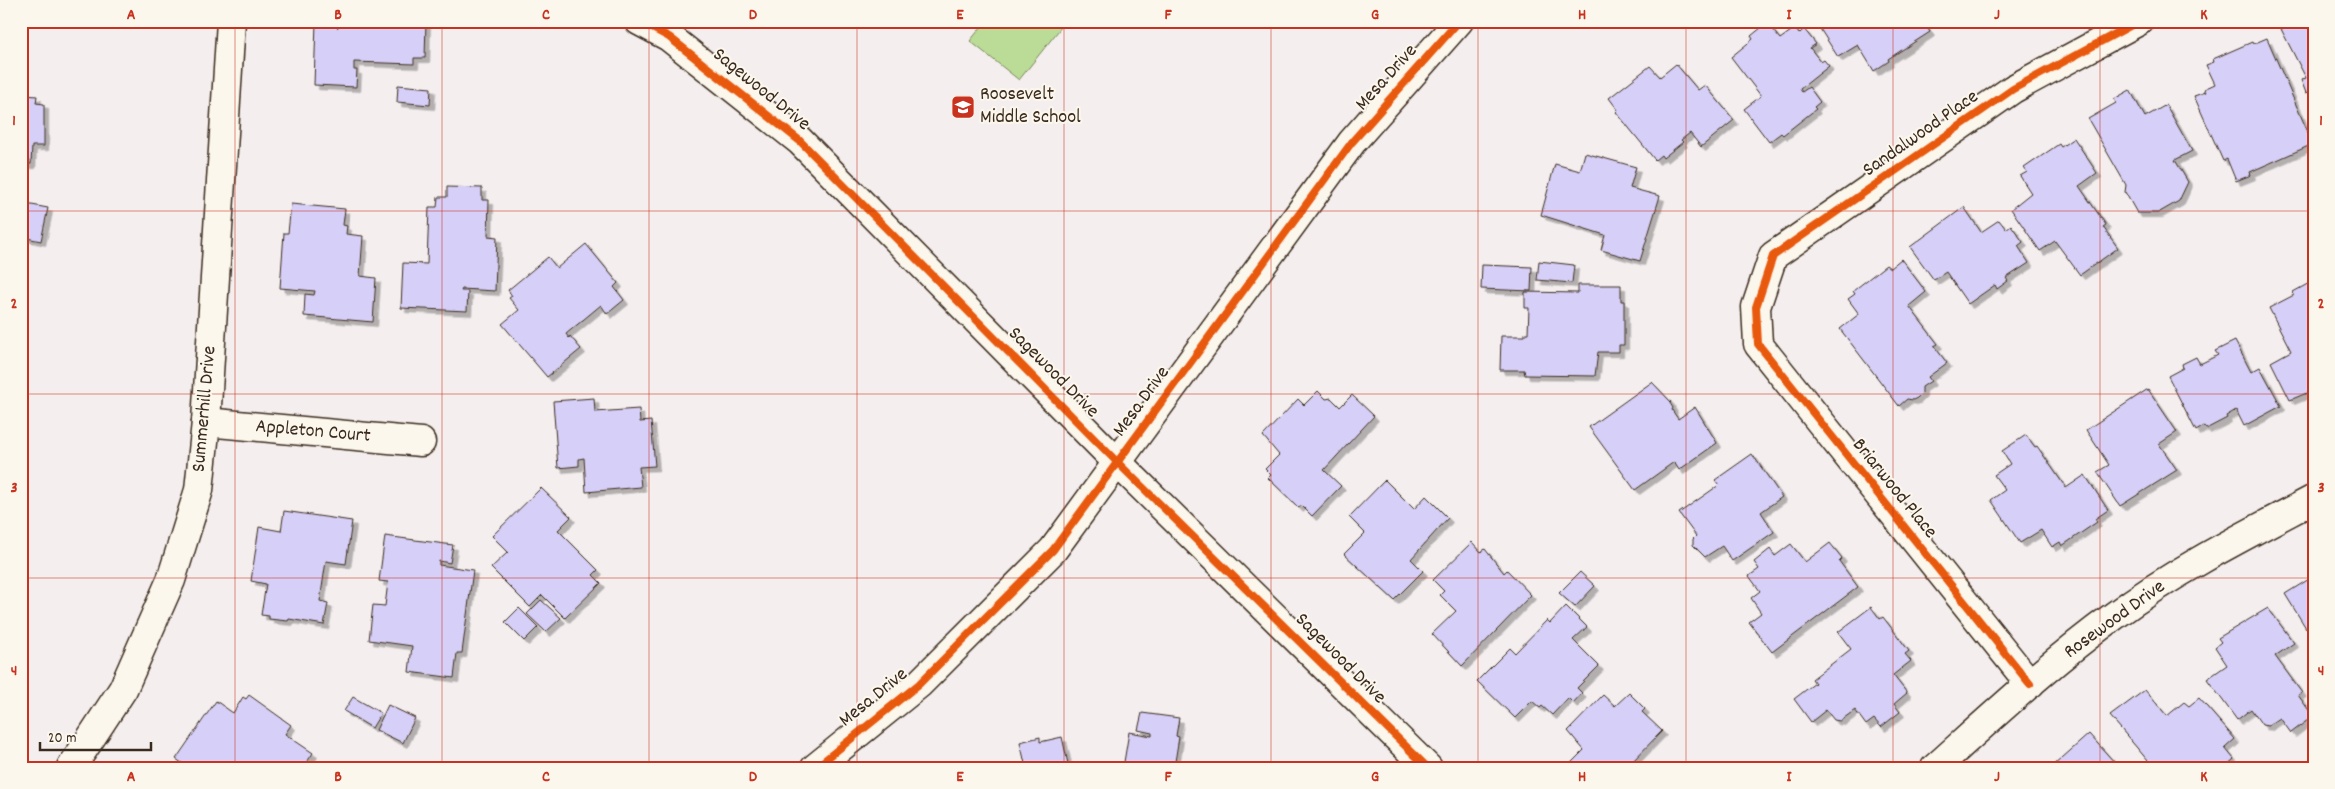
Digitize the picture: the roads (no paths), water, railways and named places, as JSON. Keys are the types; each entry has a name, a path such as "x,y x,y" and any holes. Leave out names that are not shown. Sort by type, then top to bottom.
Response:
{"street":[{"name":"Summerhill Drive","path":"71,768 124,689 171,580 199,490 206,422 231,21"},
{"name":"Sagewood Drive","path":"639,21 669,37 800,141 1118,463 1428,768"},
{"name":"Mesa Drive","path":"815,768 919,684 1053,550 1352,142 1459,21"},
{"name":"Sandalwood Place","path":"1756,307 1773,256 2013,89 2139,21"},
{"name":"Briarwood Place","path":"1756,307 1758,344 2030,684"},
{"name":"Appleton Court","path":"206,422 420,442"},
{"name":"Rosewood Drive","path":"1935,768 2030,684 2115,615 2209,555 2314,499"}],"place":[{"name":"Roosevelt Middle School","path":"963,107"}]}
